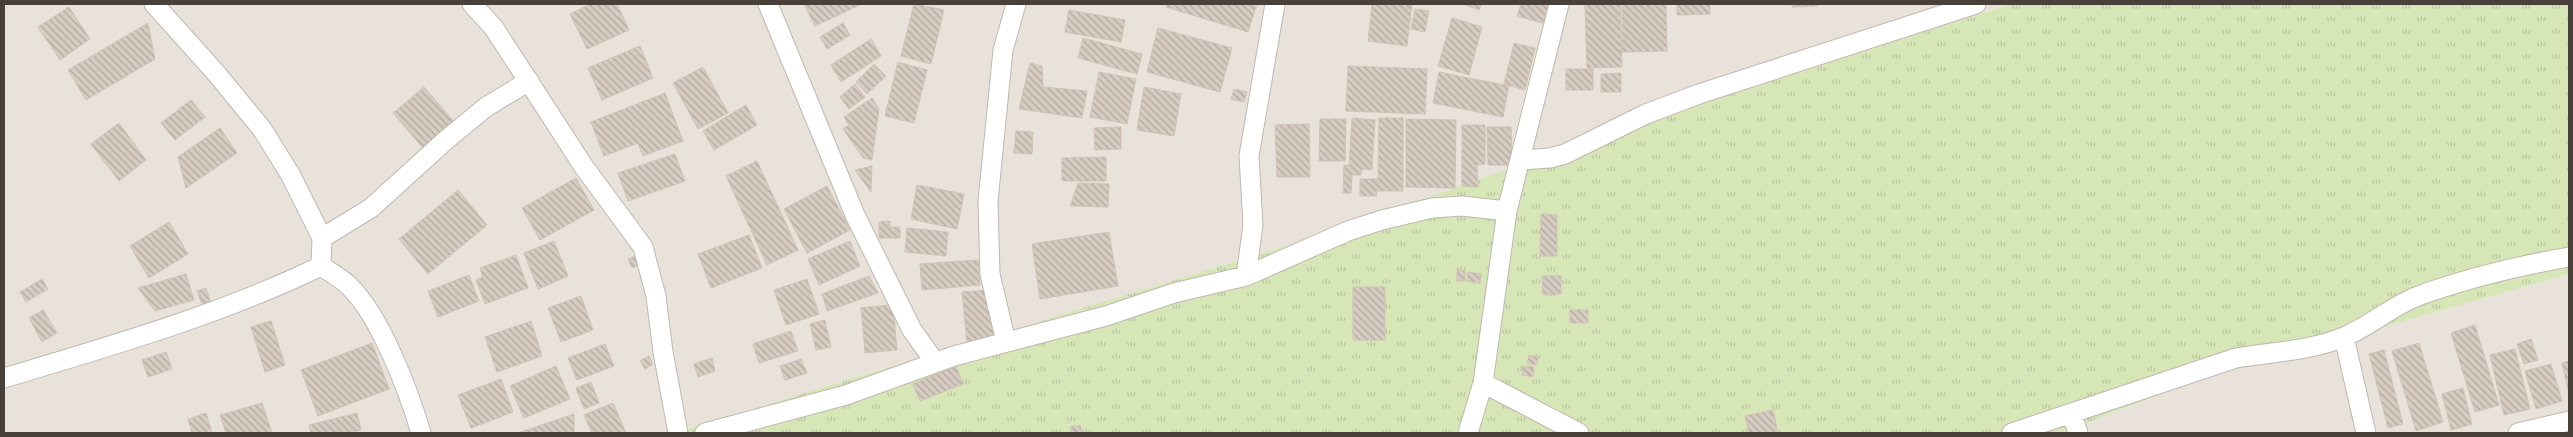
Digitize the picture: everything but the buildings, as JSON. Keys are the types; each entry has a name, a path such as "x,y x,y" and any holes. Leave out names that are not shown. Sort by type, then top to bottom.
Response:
{"street":[{"path":"154,4 216,72 262,129 290,174 322,238 320,266"},
{"path":"472,4 494,28 584,167 643,248 656,296 663,352 678,433"},
{"path":"768,4 855,215 908,323 935,362"},
{"path":"1006,342 990,274 988,201 1002,50 1016,4"},
{"path":"1246,276 1253,226 1249,156 1275,4"},
{"path":"1468,433 1483,383 1507,211 1559,4"},
{"path":"1521,160 1550,158 1565,154 1646,114 1699,94 1976,4"},
{"path":"322,238 371,208 446,140 486,107 529,81"},
{"path":"705,433 846,395 935,362 1106,316 1174,293 1246,276 1348,231 1382,220 1432,208 1462,206 1507,211"},
{"path":"2012,433 2072,414 2170,378 2236,358 2271,352 2294,351 2344,337 2417,297 2517,266 2569,257"},
{"path":"4,378 200,315 283,284 320,266"},
{"path":"320,266 350,286 365,306 395,360 421,433"},
{"path":"2344,337 2366,433"},
{"path":"1483,383 1579,433"},
{"path":"2072,414 2078,433"},
{"path":"2518,433 2569,422"}],"shaded area":[{"path":"4,4 2012,4 1652,119 1315,237 674,433 4,433"},
{"path":"2569,274 2569,433 2060,433 2201,379"}],"green space":[{"path":"2012,4 2569,4 2569,274 2201,379 2060,433 674,433 1315,237 1652,119"}]}
